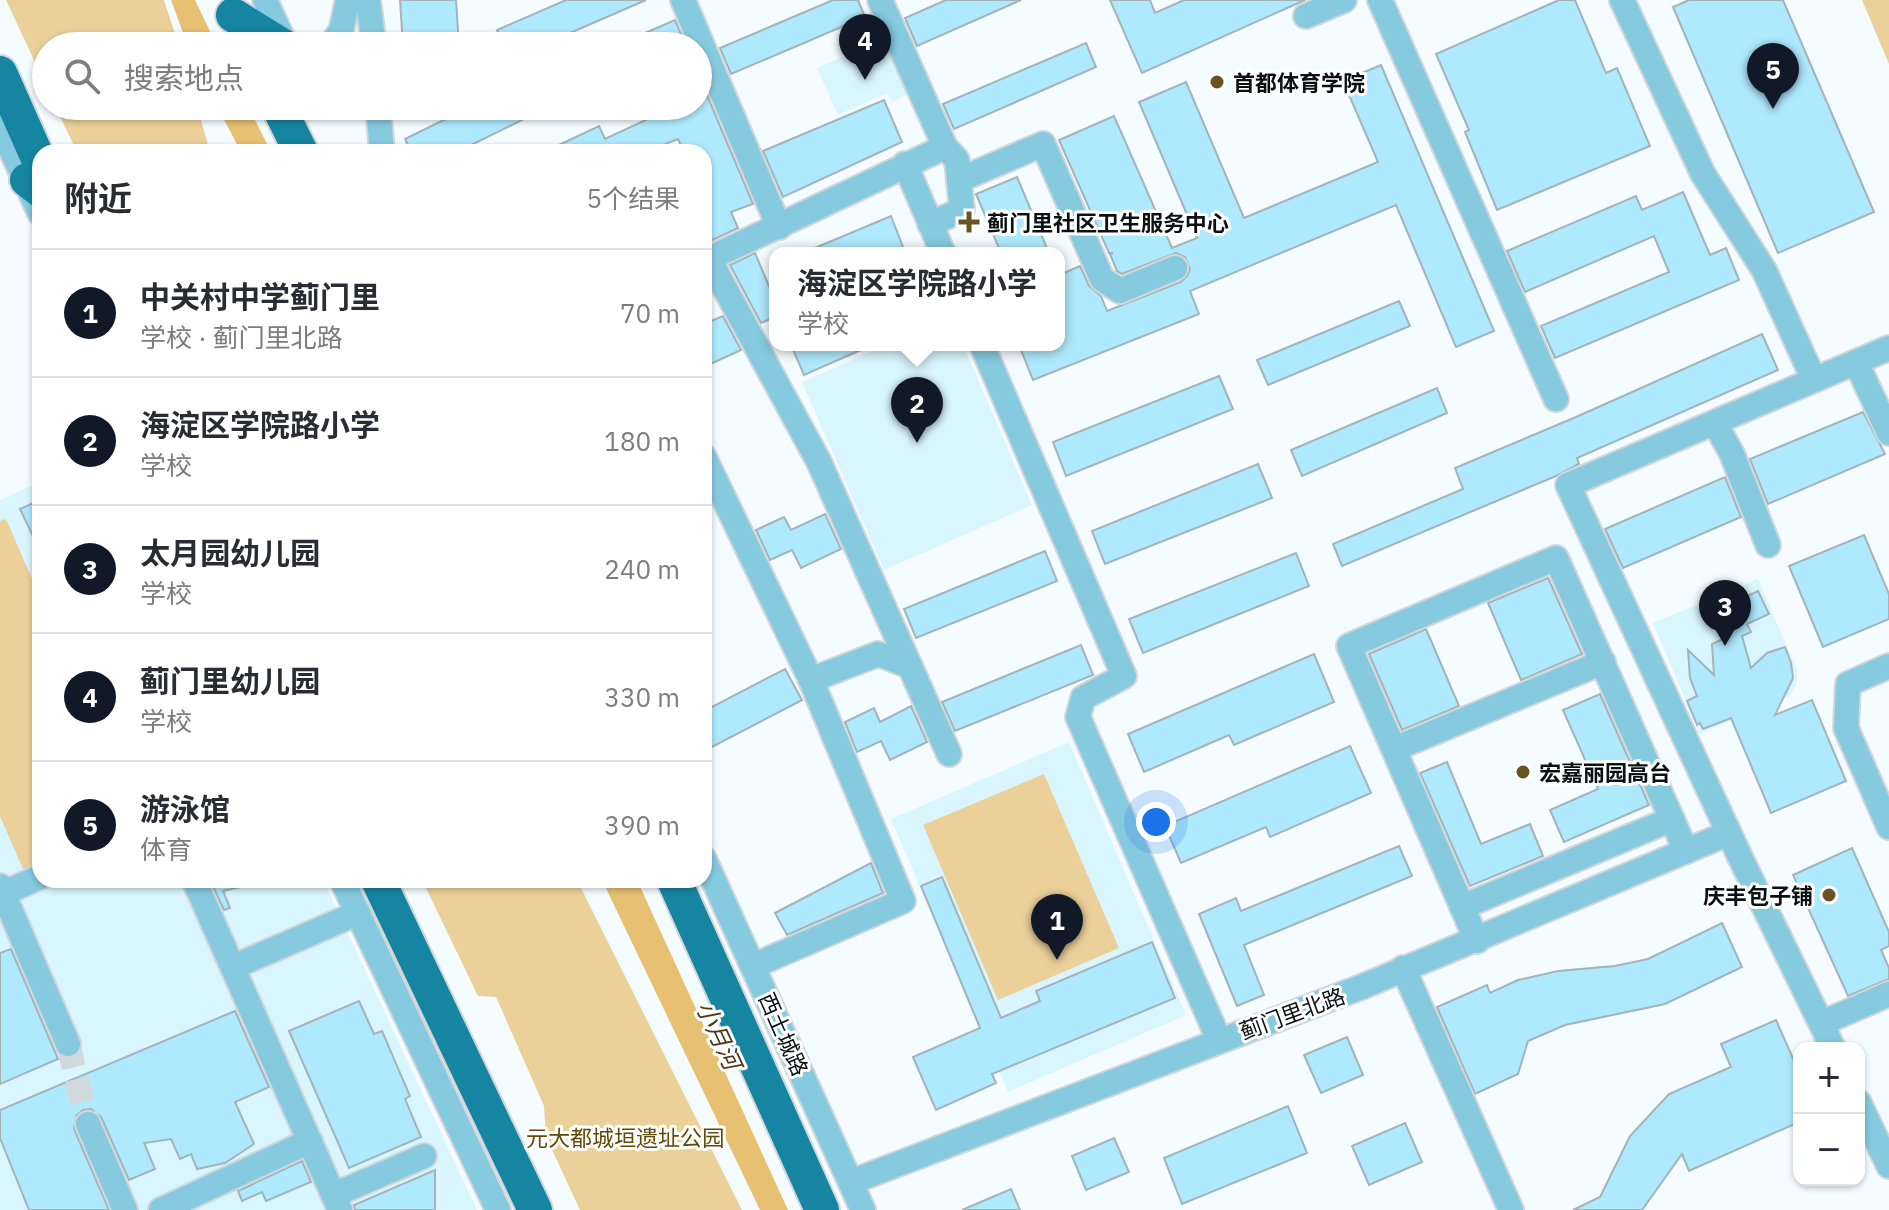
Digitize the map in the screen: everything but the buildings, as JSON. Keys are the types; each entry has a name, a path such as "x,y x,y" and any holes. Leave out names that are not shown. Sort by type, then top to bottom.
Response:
{"highway":[{"path":"229,7 264,32"},
{"path":"229,7 241,32"},
{"path":"0,73 27,177"},
{"path":"0,88 1,132"},
{"path":"285,120 297,144"},
{"path":"382,888 535,1210"},
{"name":"西土城路","path":"678,888 822,1210"},
{"path":"802,1167 829,1210"}],"street":[{"path":"265,0 278,32"},
{"path":"340,32 348,0"},
{"path":"368,0 372,32"},
{"path":"683,0 697,32"},
{"path":"880,0 945,147 957,160 962,210 930,224"},
{"path":"1306,16 1344,0"},
{"path":"1380,0 1556,399"},
{"path":"1622,0 1703,174 1764,270 1814,380"},
{"path":"712,69 779,227"},
{"path":"379,120 381,144"},
{"path":"1,132 27,177"},
{"path":"959,180 1043,144 1102,279 1120,291 1175,268"},
{"path":"712,258 945,147"},
{"path":"905,164 940,247"},
{"path":"712,267 764,336"},
{"path":"1830,1042 1729,833 1568,485 1889,348"},
{"path":"771,351 949,754"},
{"path":"985,351 1124,676 1083,698 1078,717 1219,1040"},
{"path":"1856,362 1889,433"},
{"path":"1715,423 1732,454 1768,545"},
{"path":"712,474 811,680 903,901 753,966"},
{"path":"1477,941 1349,646 1556,558 1686,851"},
{"path":"811,680 878,654 910,666"},
{"path":"1394,749 1603,662"},
{"path":"1889,666 1848,684 1846,728 1889,827"},
{"path":"1462,907 1672,819"},
{"name":"蓟门里北路","path":"851,1182 1364,986 1729,833"},
{"name":"西土城路","path":"712,876 863,1210"},
{"path":"32,880 1,891 68,1044"},
{"path":"198,888 337,1203 424,1156"},
{"path":"346,888 498,1210"},
{"path":"233,967 358,913"},
{"path":"1403,968 1511,1210"},
{"path":"1822,1023 1889,994"},
{"path":"1864,1114 1889,1166"},
{"path":"88,1124 125,1210"},
{"path":"161,1210 310,1141"}],"shaded area":[{"path":"171,0 195,0 210,32 183,32"},
{"path":"889,37 912,92 892,102 887,93 838,115 817,68"},
{"path":"224,120 255,120 267,144 237,144"},
{"path":"872,351 966,351 1032,505 884,570 802,382"},
{"path":"32,486 32,888 327,888 477,1210 0,1210 0,500"},
{"path":"1758,579 1797,670 1797,682 1790,696 1700,734 1653,623"},
{"path":"1069,742 1186,1015 1008,1092 891,819"},
{"path":"606,888 641,888 788,1210 760,1210"}],"green space":[{"path":"6,0 164,0 174,32 32,32 32,56"},
{"path":"1862,0 1889,0 1889,64"},
{"path":"62,120 201,120 208,144 73,144"},
{"path":"6,519 32,579 32,865 23,869 0,816 0,521"},
{"path":"1044,774 1119,948 998,1000 923,825"},
{"name":"元大都城垣遗址公园","path":"426,888 581,888 742,1210 580,1210 546,1137 544,1106 496,997 478,996"}],"tunnel":[{"path":"68,1044 88,1124"}],"place":[{"name":"蓟门里幼儿园","path":"865,80"},
{"name":"首都体育学院","path":"1217,82"},
{"name":"游泳馆","path":"1773,109"},
{"name":"蓟门里社区卫生服务中心","path":"969,222"},
{"name":"海淀区学院路小学","path":"917,443"},
{"name":"太月园幼儿园","path":"1725,646"},
{"name":"宏嘉丽园高台","path":"1523,772"},
{"name":"庆丰包子铺","path":"1829,895"},
{"name":"中关村中学蓟门里","path":"1057,960"}],"water label":[{"name":"小月河","path":"719,1035"}]}
